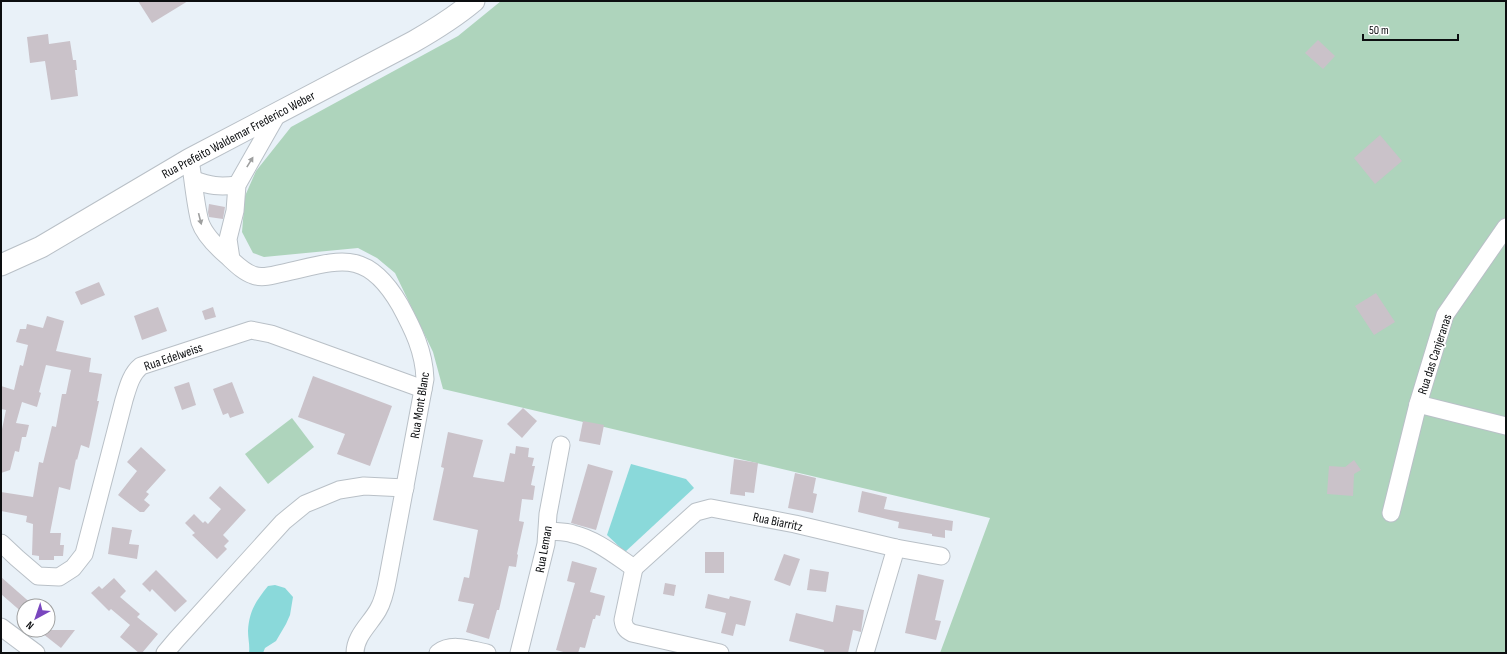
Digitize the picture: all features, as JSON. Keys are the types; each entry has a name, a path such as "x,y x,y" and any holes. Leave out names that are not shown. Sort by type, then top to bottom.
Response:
{"main road":[{"name":"Rua Prefeito Waldemar Frederico Weber","path":"1,265 41,247 190,158 413,42 451,19 474,1"}],"street":[{"path":"231,259 228,239 235,211 236,184 279,111"},
{"name":"Rua Mont Blanc","path":"190,158 200,223 214,244 231,259 253,275 264,277 325,263 343,261 358,263 372,271 394,294 420,348 424,364 425,379 392,559 384,595 376,614 358,639 355,647 355,653"},
{"path":"194,180 208,186 236,184"},
{"name":"Rua das Canjeranas","path":"1391,513 1418,404 1445,315 1506,227"},
{"name":"Rua Edelweiss","path":"1,542 38,576 59,577 72,568 84,554 124,400 132,376 141,366 251,330 272,334 423,388"},
{"path":"1418,404 1506,426"},
{"name":"Rua Leman","path":"519,653 546,544 548,514 561,445"},
{"path":"165,653 283,522 305,504 317,498 346,489 364,486 404,488"},
{"name":"Rua Biarritz","path":"634,568 696,512 712,508 795,524 896,548 941,556"},
{"path":"548,531 572,533 583,537 610,552 634,568 623,620 624,626 627,630 643,636 720,653"},
{"path":"865,653 896,548"},
{"path":"1,627 36,653"},
{"path":"438,653 446,648 453,647 487,653"}],"green space":[{"path":"501,1 1506,1 1506,653 940,653 990,518 443,389 433,352 395,273 377,258 358,248 264,257 253,253 242,232 245,196 256,171 291,127 458,36"},
{"path":"292,418 314,447 268,484 245,454"}],"water":[{"path":"631,464 686,479 694,488 625,552 607,535"},
{"path":"275,585 285,588 293,597 290,615 276,641 265,648 263,653 249,653 248,631 252,612 268,586"}],"building":[{"path":"138,1 188,1 152,23"},
{"path":"48,34 49,44 70,41 73,60 76,60 77,70 75,70 78,96 51,100 45,61 30,63 27,37"},
{"path":"1318,40 1335,56 1323,69 1305,53"},
{"path":"1380,135 1402,161 1375,184 1354,158"},
{"path":"209,204 225,207 223,219 209,217"},
{"path":"99,282 105,295 81,305 75,292"},
{"path":"1376,293 1395,322 1374,335 1355,306"},
{"path":"158,307 167,331 142,340 134,316"},
{"path":"213,307 216,317 205,320 202,311"},
{"path":"47,316 64,321 56,351 91,358 89,372 102,374 97,401 99,401 89,448 81,445 77,460 76,459 70,490 59,487 50,533 61,533 60,545 64,545 63,556 54,556 54,560 39,560 39,556 32,555 33,524 26,522 27,516 1,511 1,492 33,497 39,462 43,463 52,426 56,427 62,394 66,394 71,370 46,365 37,407 22,402 16,423 29,425 26,437 22,437 19,452 15,451 10,470 1,473 1,434 6,410 1,409 1,386 14,390 20,365 23,366 28,345 16,342 20,329 26,329 27,324 43,328"},
{"path":"313,376 392,406 370,466 337,454 345,434 298,417"},
{"path":"189,382 196,405 182,410 174,387"},
{"path":"232,382 244,413 230,418 228,413 223,415 213,389"},
{"path":"523,408 537,421 522,438 507,424"},
{"path":"583,421 604,425 600,445 579,441"},
{"path":"448,432 483,440 473,477 504,482 510,453 515,454 516,446 529,448 528,457 534,458 532,466 535,466 531,485 535,486 533,500 522,499 519,521 524,522 517,554 516,567 509,566 499,610 497,610 489,639 466,632 474,604 458,601 464,577 469,578 478,530 433,520 444,468 441,467"},
{"path":"141,447 166,470 146,492 149,494 144,500 150,505 144,512 140,512 118,495 137,471 127,462"},
{"path":"734,459 758,463 754,493 745,492 745,496 730,494"},
{"path":"1354,460 1361,470 1354,474 1353,496 1327,494 1329,466 1345,467"},
{"path":"588,464 613,471 596,530 571,523"},
{"path":"795,473 816,478 813,493 817,494 813,513 788,508"},
{"path":"220,486 246,510 223,535 229,541 224,546 227,549 217,559 192,535 195,533 185,523 194,514 203,523 205,521 208,524 221,509 209,498"},
{"path":"862,491 887,497 884,509 953,521 952,531 945,530 945,538 932,536 932,534 898,528 899,522 858,512"},
{"path":"112,527 132,530 129,544 139,545 137,559 108,554"},
{"path":"705,552 724,552 724,573 705,573"},
{"path":"784,554 800,559 790,586 774,580"},
{"path":"572,561 597,568 590,592 605,596 600,616 596,615 595,619 593,619 585,648 580,647 578,653 567,653 556,650 575,583 567,581"},
{"path":"810,569 829,572 826,592 807,590"},
{"path":"156,570 187,601 175,612 152,589 150,592 142,584"},
{"path":"918,574 944,580 935,620 941,621 936,640 905,633"},
{"path":"1,577 25,598 16,598 16,607 1,594"},
{"path":"114,578 126,591 120,597 140,614 137,617 158,634 142,653 139,653 120,637 130,625 111,609 109,611 91,593 99,586 102,589"},
{"path":"665,583 676,585 674,596 663,594"},
{"path":"708,594 729,599 730,596 751,601 745,626 736,624 733,636 721,633 726,613 705,608"},
{"path":"836,605 864,610 861,632 853,630 848,653 824,653 824,650 789,641 796,613 833,622"},
{"path":"56,630 75,630 61,648 48,638 56,638"}]}
